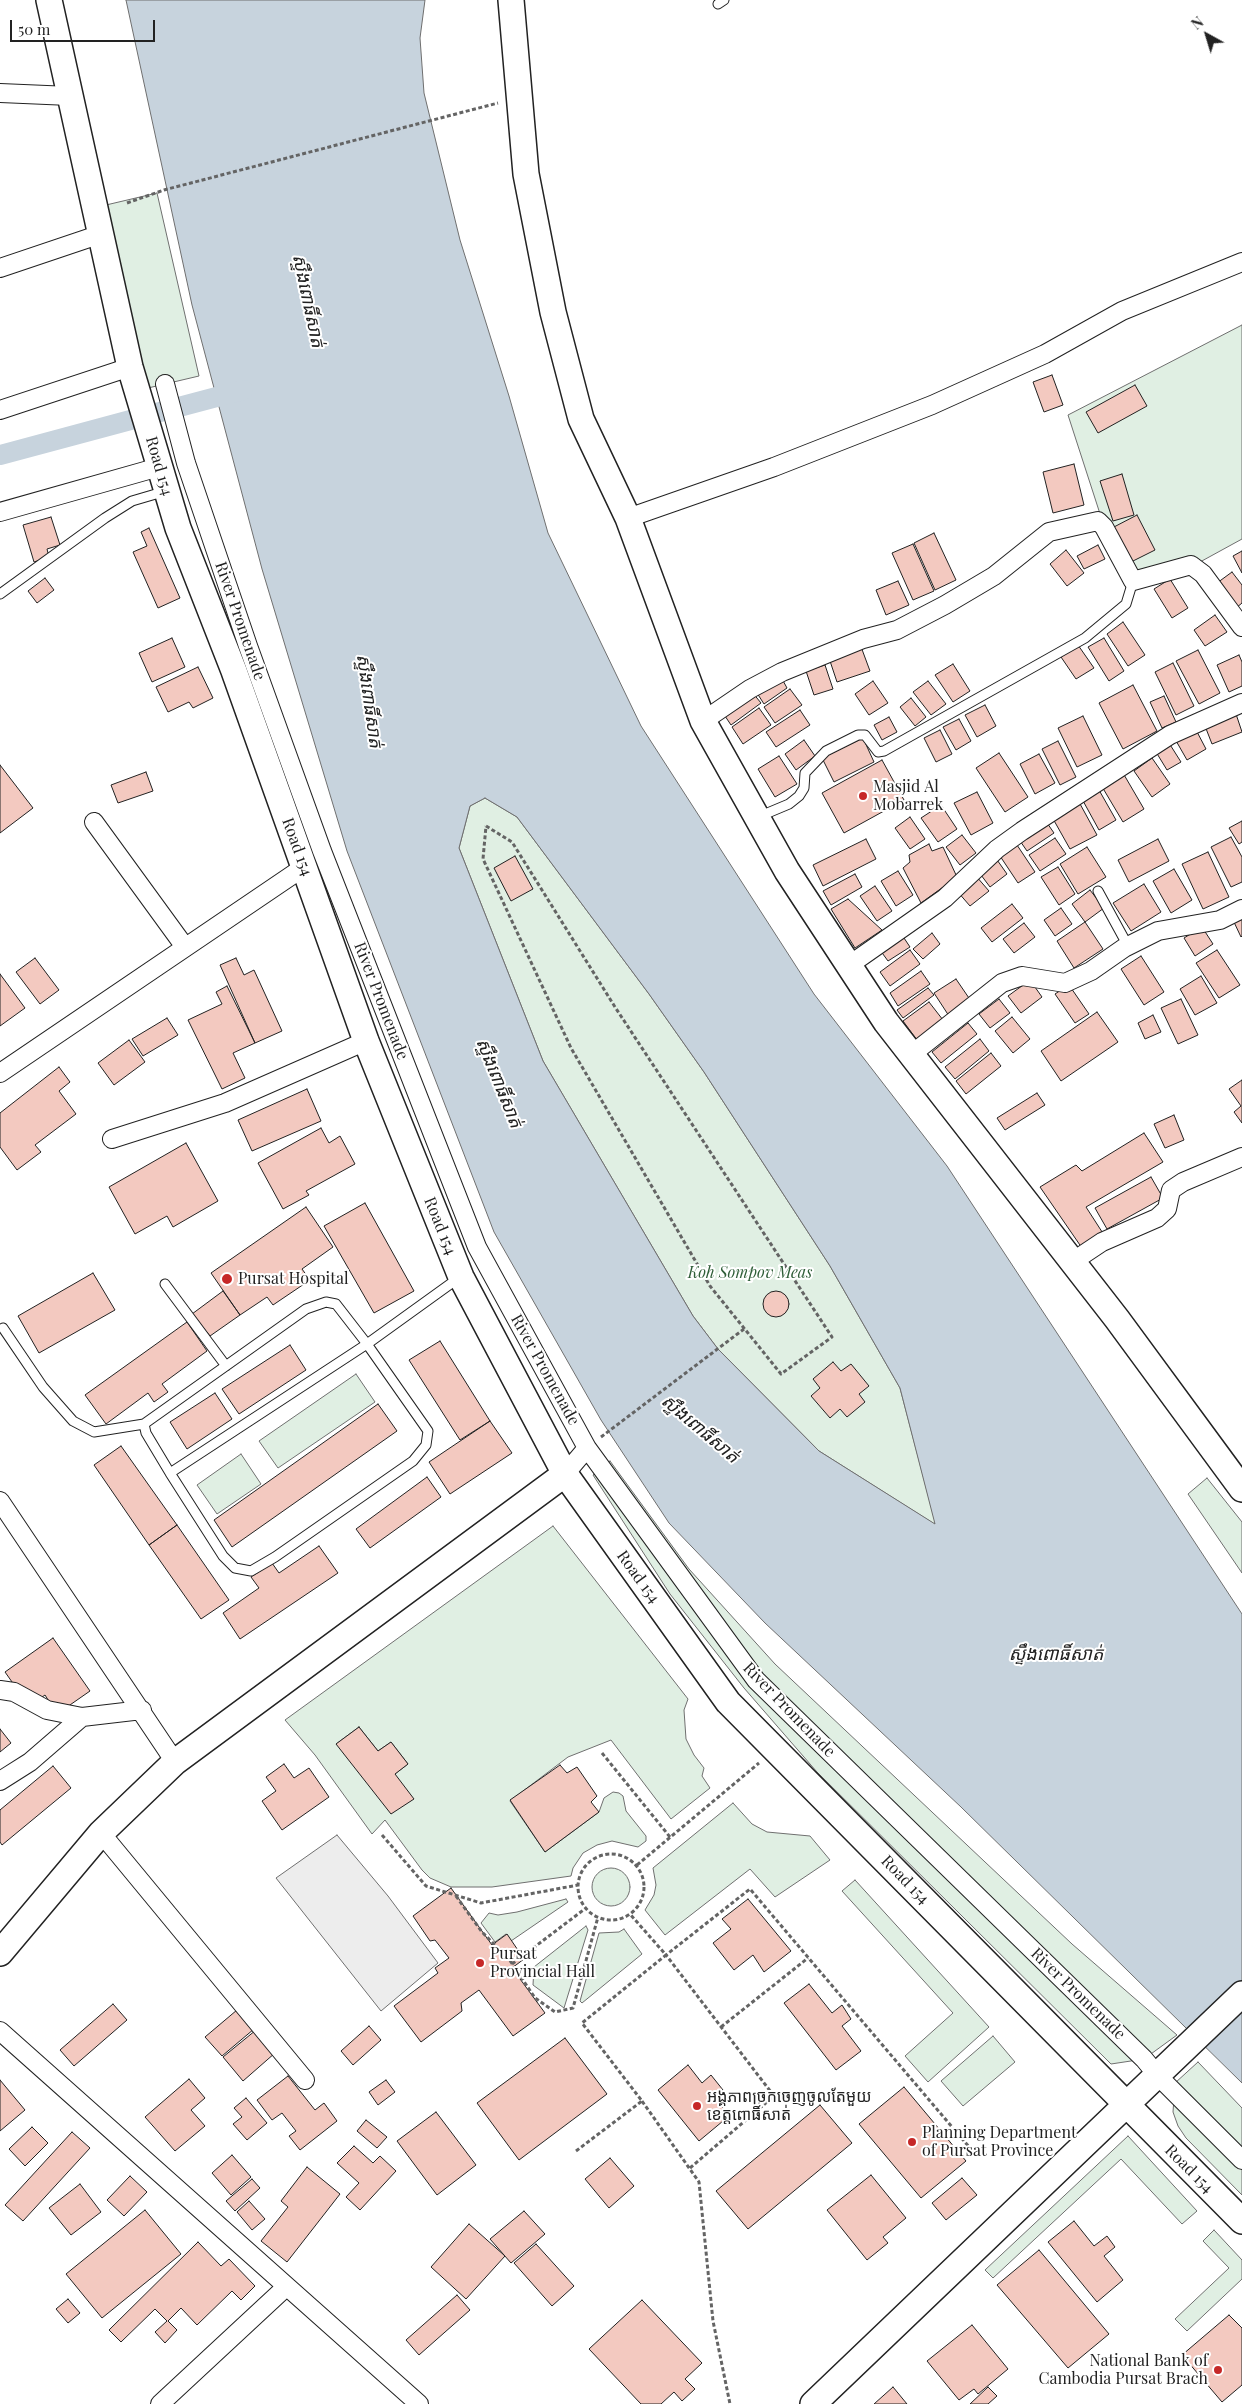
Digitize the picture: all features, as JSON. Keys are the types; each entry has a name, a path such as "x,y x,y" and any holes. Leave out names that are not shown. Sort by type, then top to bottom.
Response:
{"street":[{"name":"Road 154","path":"49,0 130,367 166,492 234,671 366,1041 460,1277 565,1474 728,1702 1242,2221"},
{"path":"511,0 526,174 539,247 581,419 628,518 703,721 787,871 886,1022 1117,1319 1242,1489"},
{"path":"0,93 70,96"},
{"path":"0,268 101,234"},
{"path":"628,518 774,467 932,405 1045,354 1122,311 1242,262"},
{"path":"0,410 130,367"},
{"name":"River Promenade","path":"166,386 183,450 248,646 322,850 477,1246 593,1444 756,1680 1144,2059 1158,2076 1242,2160"},
{"path":"0,512 159,467"},
{"path":"703,721 750,689 782,672 863,639 897,630 945,605 994,576 1049,532 1098,521 1104,527 1133,581 1191,565 1203,574 1242,627"},
{"path":"848,966 945,898 997,849 1022,831 1170,735 1242,703"},
{"path":"94,822 185,947"},
{"path":"0,1073 304,867"},
{"path":"912,1054 1002,983 1022,976 1065,982 1091,971 1128,946 1158,931 1220,920 1242,909"},
{"path":"112,1139 226,1103 366,1041"},
{"path":"1072,1262 1102,1242 1158,1218 1167,1209 1171,1190 1183,1182 1242,1157"},
{"path":"0,1953 101,1833 175,1762 565,1474 593,1444"},
{"path":"0,1501 142,1710 175,1762"},
{"path":"0,1690 14,1692 47,1710 82,1717 142,1710"},
{"path":"0,1781 30,1762 82,1717"},
{"path":"101,1833 304,2080"},
{"path":"812,2404 1242,1994"},
{"path":"0,2030 419,2404"},
{"path":"160,2404 286,2287"}],"lane":[{"path":"0,594 105,518 132,501 166,492"},
{"path":"756,818 789,804 799,796 804,788 805,772 826,751 858,735 865,735 878,752 884,751 1085,638 1126,604 1133,581"},
{"path":"1098,891 1128,946"},
{"path":"170,1473 367,1344 460,1277"},
{"path":"165,1284 226,1366"},
{"path":"3,1328 43,1387 73,1421 94,1432 144,1424 306,1309 326,1302 336,1304 367,1344 428,1432 426,1445 413,1462 275,1557 251,1571 235,1568 222,1556 146,1434 144,1424"}],"path":[{"path":"127,204 164,190 518,98"},
{"path":"486,826 512,842 615,1007 832,1337 781,1374 744,1329 710,1286 571,1048 483,859 486,826"},
{"path":"593,1444 744,1329"},
{"path":"636,1865 776,1750"},
{"path":"602,1754 670,1837"},
{"path":"382,1835 426,1886 481,1903 578,1885"},
{"path":"619,1854 636,1865 642,1874 644,1885 640,1901 630,1914 620,1919 609,1920 598,1917 586,1908 579,1894 578,1885 584,1867 600,1855 619,1854"},
{"path":"730,2404 713,2321 699,2182 642,2101 582,2023 750,1889 975,2154"},
{"path":"456,1896 482,1932 512,1964 535,1998 555,2012 573,2008 598,1917"},
{"path":"512,1964 586,1908"},
{"path":"630,1914 666,1955 774,2096 690,2168"},
{"path":"721,2027 808,1958"},
{"path":"576,2151 642,2101"}],"green space":[{"path":"157,193 199,376 148,388 106,205"},
{"path":"1242,325 1242,539 1200,562 1133,573 1102,520 1068,415"},
{"name":"Koh Sompov Meas","path":"485,798 517,817 649,994 704,1072 830,1266 900,1388 936,1525 819,1451 718,1349 693,1316 543,1061 459,848 470,806"},
{"path":"356,1374 375,1402 278,1468 259,1441"},
{"path":"241,1454 261,1484 217,1514 197,1485"},
{"path":"610,1461 689,1569 775,1664 1072,1944 1177,2035 1144,2059 1111,2064 817,1772 744,1688 670,1594 593,1475"},
{"path":"1207,1478 1242,1522 1242,1573 1188,1494"},
{"path":"553,1526 688,1699 684,1710 686,1739 694,1755 704,1768 702,1776 710,1788 671,1819 611,1740 568,1757 510,1801 545,1852 599,1812 604,1798 613,1792 623,1796 626,1811 646,1836 646,1841 638,1847 612,1841 597,1845 583,1853 573,1868 571,1876 492,1887 451,1887 430,1878 422,1870 385,1820 372,1834 315,1755 285,1720","holes":["359,1727 378,1751 391,1742 408,1764 395,1774 336,1744"]},
{"path":"733,1803 752,1824 767,1832 810,1836 830,1860 775,1897 750,1869 665,1935 645,1910 654,1895 656,1885 653,1868"},
{"path":"611,1868 625,1873 630,1887 625,1901 611,1906 597,1901 592,1887 597,1873"},
{"path":"855,1880 989,2027 928,2082 905,2056 953,2013 842,1891"},
{"path":"566,1899 568,1902 511,1941 506,1934 495,1942 481,1923 489,1913 498,1915 517,1912"},
{"path":"586,1926 588,1930 564,2008 533,1985 534,1967"},
{"path":"624,1929 642,1954 582,2003 580,2001 599,1933 619,1932"},
{"path":"993,2036 1015,2062 963,2106 941,2081"},
{"path":"1198,2062 1242,2108 1242,2195 1186,2138 1178,2126 1173,2112 1175,2083"},
{"path":"1128,2136 1197,2211 1182,2224 1121,2159 993,2278 985,2270"},
{"path":"1214,2230 1242,2260 1242,2279 1187,2331 1175,2319 1229,2268 1203,2241"}],"shaded area":[{"path":"337,1835 388,1896 438,1963 381,2011 276,1878"}],"water":[{"name":"ស្ទឹងពោធិ៍សាត់","path":"126,0 425,0 420,38 424,93 460,240 509,396 548,533 641,726 814,994 947,1166 1242,1614 1242,2083 961,1807 765,1623 669,1523 601,1420 494,1232 347,851 262,569 192,305","holes":["485,798 517,817 649,994 704,1072 830,1266 900,1388 935,1524 819,1451 718,1349 693,1316 543,1061 459,848 470,806"]}],"building":[{"path":"1052,375 1063,405 1044,412 1033,382"},
{"path":"1135,385 1147,406 1098,433 1086,412"},
{"path":"1074,464 1084,505 1053,513 1043,472"},
{"path":"1122,474 1134,515 1113,521 1100,481"},
{"path":"1137,515 1155,550 1129,563 1112,528"},
{"path":"51,517 60,545 47,549 49,557 34,562 23,525"},
{"path":"149,528 180,598 158,608 133,552 147,546 141,532"},
{"path":"934,533 956,580 935,590 914,543"},
{"path":"913,544 934,591 913,600 892,553"},
{"path":"1098,545 1105,559 1084,569 1077,556"},
{"path":"1066,550 1084,573 1067,586 1050,564"},
{"path":"1242,551 1242,573 1233,556"},
{"path":"1232,572 1242,585 1242,603 1236,608 1217,583"},
{"path":"45,578 54,590 37,603 28,591"},
{"path":"1170,579 1188,608 1172,618 1154,589"},
{"path":"898,581 909,605 886,615 876,590"},
{"path":"1215,615 1227,632 1205,646 1194,630"},
{"path":"1123,622 1145,655 1128,666 1107,634"},
{"path":"172,638 185,667 152,682 139,653"},
{"path":"1104,638 1124,671 1109,681 1088,647"},
{"path":"860,644 870,671 837,682 828,655"},
{"path":"1078,645 1094,668 1076,679 1061,657"},
{"path":"1198,650 1220,693 1199,704 1176,661"},
{"path":"1239,655 1242,662 1242,686 1229,692 1217,665"},
{"path":"1173,663 1194,706 1176,715 1155,672"},
{"path":"953,664 970,691 953,702 935,675"},
{"path":"825,665 833,689 814,695 806,671"},
{"path":"198,667 213,698 193,708 189,702 168,712 156,687"},
{"path":"781,677 787,688 764,704 757,693"},
{"path":"873,681 888,703 869,715 855,694"},
{"path":"928,681 946,704 931,715 913,692"},
{"path":"1133,685 1157,731 1123,749 1099,703"},
{"path":"790,689 802,705 775,723 764,707"},
{"path":"752,692 761,703 731,725 723,713"},
{"path":"1164,696 1176,722 1162,728 1150,702"},
{"path":"911,698 926,717 915,726 900,707"},
{"path":"985,705 996,726 977,737 965,715"},
{"path":"759,708 771,725 743,744 732,727"},
{"path":"800,710 810,725 776,747 766,732"},
{"path":"1236,714 1242,732 1212,744 1205,726"},
{"path":"1083,716 1102,755 1077,767 1058,728"},
{"path":"889,717 897,732 882,740 874,725"},
{"path":"959,719 971,741 956,750 943,727"},
{"path":"1195,728 1206,749 1187,760 1175,739"},
{"path":"940,730 952,754 936,762 924,738"},
{"path":"863,738 874,762 834,782 822,758"},
{"path":"804,740 815,756 796,770 785,754"},
{"path":"1058,741 1076,777 1060,785 1042,749"},
{"path":"1169,743 1181,762 1167,770 1156,752"},
{"path":"999,753 1028,797 1005,812 976,768"},
{"path":"1039,754 1055,783 1035,794 1020,764"},
{"path":"779,756 797,784 775,797 758,769"},
{"path":"1152,758 1170,784 1152,797 1134,771"},
{"name":"Masjid Al Mobarrek","path":"882,760 904,800 844,833 822,793"},
{"path":"0,765 33,808 0,833"},
{"path":"146,772 153,791 118,803 111,785"},
{"path":"1123,773 1144,809 1123,822 1101,785"},
{"path":"1099,790 1116,820 1099,830 1082,799"},
{"path":"977,792 993,823 971,835 954,803"},
{"path":"1079,802 1097,835 1070,849 1052,817"},
{"path":"941,805 957,829 938,842 921,818"},
{"path":"910,817 925,839 910,849 895,828"},
{"path":"1045,820 1054,833 1027,851 1018,838"},
{"path":"1242,821 1242,842 1239,844 1229,828"},
{"path":"962,835 976,853 960,865 946,847"},
{"path":"1231,837 1242,857 1242,882 1231,887 1211,847"},
{"path":"1055,838 1066,854 1040,871 1029,855"},
{"path":"866,839 876,859 823,886 813,865"},
{"path":"1158,839 1169,861 1129,882 1118,860"},
{"path":"1015,842 1035,872 1018,883 998,853"},
{"path":"929,844 932,851 943,847 957,877 921,903 903,868 910,862 909,855"},
{"path":"1087,847 1106,877 1078,894 1060,864"},
{"path":"1208,852 1229,897 1203,909 1182,864"},
{"path":"515,856 533,889 511,901 494,868"},
{"path":"995,857 1007,874 990,887 978,871"},
{"path":"1058,867 1075,894 1059,905 1041,877"},
{"path":"1174,869 1192,900 1171,913 1153,881"},
{"path":"898,871 913,895 896,906 881,881"},
{"path":"855,874 862,887 831,905 823,891"},
{"path":"976,876 989,891 970,906 957,891"},
{"path":"1144,884 1161,912 1131,931 1113,903"},
{"path":"875,886 892,911 877,921 860,896"},
{"path":"1090,890 1104,908 1085,922 1072,904"},
{"path":"848,899 882,930 855,948 831,909"},
{"path":"1012,904 1023,918 992,942 981,928"},
{"path":"1061,908 1072,924 1055,936 1044,920"},
{"path":"1242,915 1242,936 1241,937 1233,920"},
{"path":"1085,922 1103,949 1074,968 1057,941"},
{"path":"1024,923 1035,937 1014,953 1003,939"},
{"path":"1202,927 1213,944 1195,956 1184,938"},
{"path":"932,933 940,944 923,959 913,949"},
{"path":"902,935 910,947 888,961 880,950"},
{"path":"910,950 920,964 890,986 880,972"},
{"path":"1217,950 1240,985 1219,998 1196,963"},
{"path":"1141,956 1164,992 1144,1005 1121,969"},
{"path":"35,958 59,990 40,1004 16,972"},
{"path":"236,958 244,975 254,970 282,1031 255,1043 220,965"},
{"path":"921,971 930,984 898,1006 890,993"},
{"path":"0,974 25,1008 0,1026"},
{"path":"1201,976 1217,1003 1195,1015 1180,989"},
{"path":"956,979 971,1001 949,1016 934,993"},
{"path":"1030,980 1042,997 1021,1013 1008,996"},
{"path":"1069,985 1089,1014 1075,1023 1055,994"},
{"path":"227,986 255,1043 233,1053 245,1078 222,1089 188,1020 222,1004 216,992"},
{"path":"928,988 934,995 903,1018 897,1010"},
{"path":"999,999 1010,1013 990,1028 979,1014"},
{"path":"1181,999 1198,1035 1178,1044 1161,1008"},
{"path":"929,1002 943,1020 917,1040 903,1021"},
{"path":"1097,1012 1118,1042 1061,1081 1041,1051"},
{"path":"1153,1015 1161,1032 1145,1039 1138,1023"},
{"path":"1012,1017 1030,1039 1013,1053 995,1031"},
{"path":"167,1018 178,1035 143,1056 132,1039"},
{"path":"968,1023 977,1034 941,1063 932,1052"},
{"path":"980,1039 989,1051 955,1079 945,1067"},
{"path":"129,1040 145,1062 114,1085 98,1063"},
{"path":"991,1053 1001,1066 966,1094 956,1081"},
{"path":"59,1067 70,1082 59,1091 76,1114 35,1145 41,1152 17,1170 0,1147 0,1113"},
{"path":"1242,1080 1242,1123 1234,1112 1241,1106 1229,1089"},
{"path":"307,1089 321,1121 252,1151 238,1120"},
{"path":"1037,1093 1045,1105 1005,1130 997,1118"},
{"path":"1174,1115 1184,1140 1165,1148 1154,1124"},
{"path":"321,1128 329,1143 340,1136 355,1164 306,1191 309,1195 283,1209 258,1163"},
{"path":"1144,1133 1163,1162 1086,1207 1106,1238 1082,1248 1040,1187 1076,1165 1082,1171"},
{"path":"186,1143 218,1201 173,1227 167,1216 135,1234 109,1187"},
{"path":"1151,1177 1163,1198 1107,1229 1095,1208"},
{"path":"365,1203 414,1291 374,1313 324,1226"},
{"path":"306,1207 333,1247 302,1269 310,1280 273,1305 267,1297 240,1315 211,1273"},
{"path":"93,1273 115,1310 39,1353 18,1316"},
{"path":"223,1291 240,1315 210,1336 192,1314"},
{"path":"776,1291 785,1295 789,1304 785,1313 776,1317 767,1313 763,1304 767,1295"},
{"path":"187,1322 207,1351 162,1384 168,1392 154,1402 148,1393 106,1424 85,1395"},
{"path":"440,1341 490,1421 460,1440 409,1360"},
{"path":"290,1345 306,1370 239,1414 222,1389"},
{"path":"833,1362 841,1371 851,1364 869,1386 859,1394 865,1402 847,1417 840,1409 830,1418 811,1396 820,1388 813,1379"},
{"path":"215,1393 232,1419 187,1449 170,1422"},
{"path":"378,1404 397,1431 232,1547 214,1520"},
{"path":"490,1421 512,1453 450,1494 429,1462"},
{"path":"121,1446 177,1525 149,1545 94,1465"},
{"path":"427,1477 441,1497 370,1548 356,1529"},
{"path":"177,1525 229,1600 201,1619 149,1545"},
{"path":"319,1546 338,1573 240,1639 223,1613 259,1588 251,1577 272,1563 279,1573"},
{"path":"53,1638 90,1691 57,1714 45,1695 29,1706 5,1672"},
{"path":"359,1727 378,1751 391,1742 408,1764 395,1774 414,1799 391,1814 336,1744"},
{"path":"0,1729 11,1743 0,1752"},
{"path":"284,1764 294,1778 309,1768 329,1797 282,1830 262,1801 276,1791 266,1777"},
{"path":"560,1765 567,1773 577,1767 597,1796 591,1802 599,1812 545,1852 510,1800"},
{"path":"53,1766 71,1788 2,1845 0,1842 0,1810"},
{"name":"Pursat Provincial Hall","path":"451,1888 492,1945 507,1934 524,1959 512,1968 545,2013 513,2036 479,1990 461,2003 462,2011 421,2042 394,2006 438,1973 435,1968 449,1958 435,1940 430,1941 413,1916"},
{"path":"748,1899 791,1951 764,1972 753,1955 734,1970 713,1943 731,1929 722,1919"},
{"path":"809,1984 832,2013 842,2005 851,2019 842,2026 861,2051 836,2070 784,2003"},
{"path":"113,2004 127,2020 74,2066 60,2050"},
{"path":"237,2010 254,2029 222,2056 205,2037"},
{"path":"369,2026 381,2040 353,2065 341,2051"},
{"path":"256,2030 275,2053 243,2081 223,2057"},
{"path":"565,2038 607,2094 519,2160 477,2103"},
{"name":"អង្គភាពច្រកចេញចូលតែមួយ ខេត្តពោធិ៍សាត់","path":"688,2065 702,2083 711,2075 723,2090 715,2097 729,2116 699,2141 658,2090"},
{"path":"288,2076 315,2110 324,2103 337,2121 300,2150 289,2136 296,2131 282,2113 272,2120 257,2100"},
{"path":"189,2079 205,2098 191,2110 205,2126 175,2151 145,2117"},
{"path":"0,2080 25,2110 0,2131"},
{"path":"386,2080 395,2092 378,2105 369,2092"},
{"name":"Planning Department of Pursat Province","path":"904,2087 966,2161 921,2198 859,2124"},
{"path":"246,2098 267,2123 247,2140 233,2124 242,2117 234,2108"},
{"path":"820,2105 852,2143 748,2229 716,2191"},
{"path":"436,2112 476,2165 437,2195 397,2141"},
{"path":"366,2120 387,2137 377,2148 357,2131"},
{"path":"32,2127 48,2143 25,2166 9,2149"},
{"path":"72,2132 90,2148 23,2221 5,2205"},
{"path":"354,2146 373,2163 380,2156 396,2171 360,2210 346,2197 359,2183 337,2163"},
{"path":"232,2155 251,2177 231,2195 212,2173"},
{"path":"610,2158 634,2186 609,2208 585,2179"},
{"path":"307,2167 340,2194 287,2262 261,2241 288,2207 281,2201"},
{"path":"871,2175 906,2218 883,2237 888,2243 867,2260 827,2210"},
{"path":"130,2176 147,2192 124,2216 107,2200"},
{"path":"962,2178 977,2195 946,2220 932,2203"},
{"path":"252,2179 260,2188 235,2211 226,2201"},
{"path":"80,2184 101,2212 71,2235 49,2208"},
{"path":"249,2201 265,2219 252,2230 237,2212"},
{"path":"145,2210 181,2254 102,2318 66,2274"},
{"path":"524,2211 545,2234 511,2263 490,2239"},
{"path":"1074,2221 1094,2246 1107,2236 1115,2247 1104,2256 1123,2280 1097,2302 1048,2242"},
{"path":"469,2224 505,2256 466,2299 431,2267"},
{"path":"198,2242 221,2266 229,2259 255,2286 241,2300 232,2291 197,2325 181,2308 168,2321 177,2330 165,2343 155,2332 167,2321 155,2309 121,2342 109,2330"},
{"path":"536,2244 574,2286 552,2306 514,2263"},
{"path":"1039,2250 1109,2334 1068,2368 997,2285"},
{"path":"457,2295 470,2310 419,2355 406,2340"},
{"path":"68,2299 80,2313 68,2323 56,2309"},
{"path":"642,2300 702,2363 685,2379 695,2389 682,2401 674,2392 661,2404 641,2404 589,2349"},
{"name":"National Bank of Cambodia Pursat Brach","path":"1229,2315 1242,2328 1242,2385 1222,2402 1182,2355"},
{"path":"972,2325 1008,2369 978,2394 974,2389 959,2400 927,2361"},
{"path":"893,2387 907,2404 874,2404"},
{"path":"988,2387 997,2396 988,2404 970,2404"}],"waterway":[{"path":"145,416 243,390"},
{"path":"0,455 138,418"}],"place":[{"name":"Masjid Al Mobarrek","path":"863,796"},
{"name":"Pursat Hospital","path":"227,1279"},
{"name":"Pursat Provincial Hall","path":"480,1963"},
{"name":"អង្គភាពច្រកចេញចូលតែមួយ ខេត្តពោធិ៍សាត់","path":"697,2106"},
{"name":"Planning Department of Pursat Province","path":"912,2142"},
{"name":"National Bank of Cambodia Pursat Brach","path":"1218,2370"}]}
